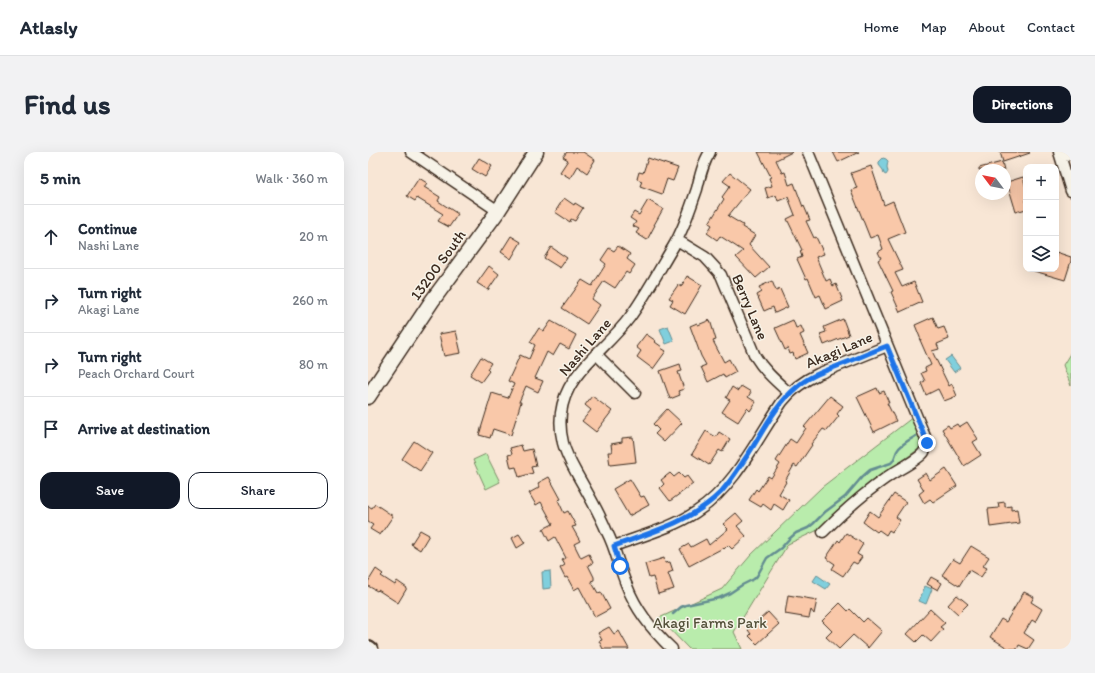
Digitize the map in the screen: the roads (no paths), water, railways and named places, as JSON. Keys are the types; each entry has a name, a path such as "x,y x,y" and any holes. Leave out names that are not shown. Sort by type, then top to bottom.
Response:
{"street":[{"path":"411,152 498,211"},
{"name":"13200 South","path":"368,398 432,301 498,211 536,152"},
{"name":"Nashi Lane","path":"672,649 652,629 634,603 614,546 565,449 561,434 561,414 566,393 571,383 578,373 616,334 631,316 678,240 687,220 703,166 710,152"},
{"name":"Akagi Lane","path":"614,546 682,520 709,503 722,491 732,478 775,411 789,393 808,379 818,374 887,346 808,152"},
{"path":"1071,154 1060,155 1071,191"},
{"name":"Berry Lane","path":"678,240 698,252 716,269 724,282 757,360 765,370 789,393"},
{"path":"823,532 862,495 920,456 925,451 927,443 926,438 887,346"},
{"path":"596,354 635,393"}],"water":[{"path":"883,158 888,161 888,172 886,175 879,165 879,162"},
{"path":"668,326 674,341 666,344 660,329"},
{"path":"951,356 960,368 954,372 945,360"},
{"path":"550,571 551,588 543,589 542,572"},
{"path":"817,575 830,584 826,589 813,581"},
{"path":"925,586 932,589 926,604 919,601"}],"waterway":[{"path":"673,614 681,607 686,605 719,598 754,579 767,558 781,548 796,533 808,528 825,512 845,497 870,470 891,463 901,446 916,436"}],"park label":[{"name":"Akagi Farms Park","path":"710,623"}]}
